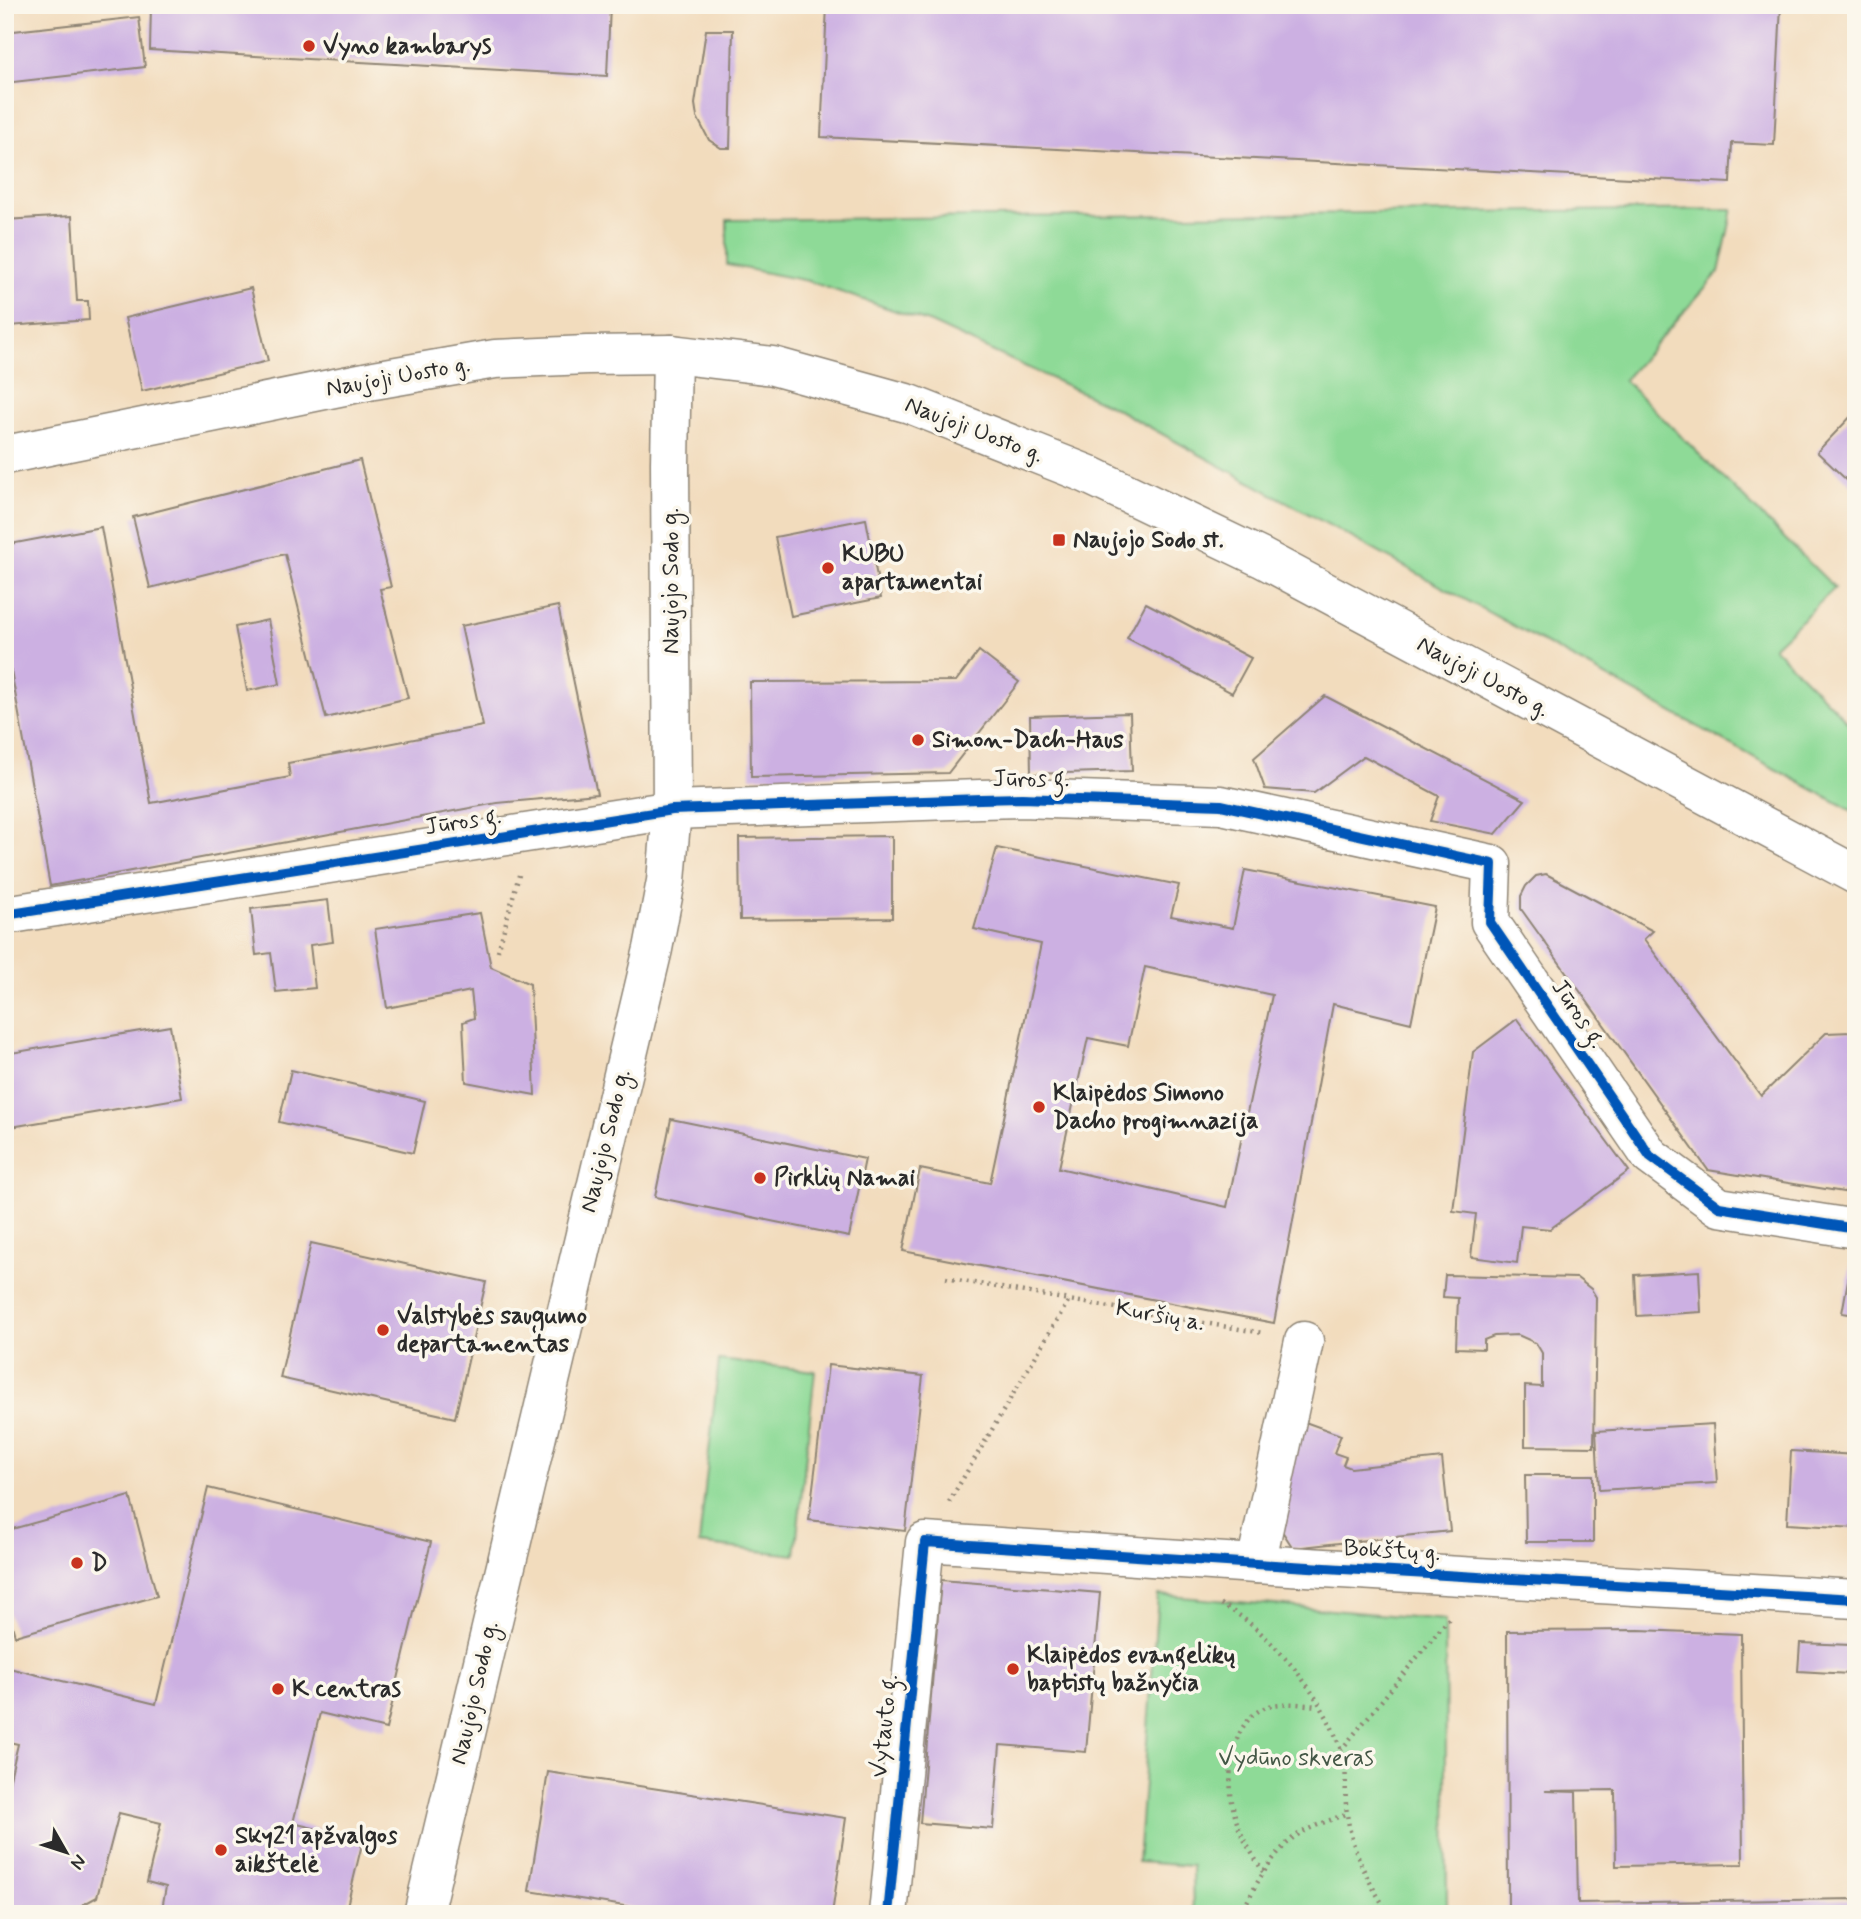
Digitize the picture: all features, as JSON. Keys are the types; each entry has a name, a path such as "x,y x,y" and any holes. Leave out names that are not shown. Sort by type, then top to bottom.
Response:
{"street":[{"name":"Naujoji Uosto g.","path":"5,455 374,380 495,359 672,354 773,366 911,404 1087,474 1262,558 1856,875"},
{"name":"Naujojo Sodo g.","path":"423,1914 653,949 666,881 673,810 670,477 672,354"},
{"name":"Jūros g.","path":"5,915 673,810 1022,798 1221,805 1492,864 1490,922 1650,1156 1719,1207 1856,1229"},
{"path":"1256,1564 1304,1340"},
{"name":"Bokštų g.","path":"925,1542 1856,1599"},
{"name":"Vytauto g.","path":"887,1914 925,1542"}],"path":[{"path":"498,951 517,886 525,834"},
{"path":"925,1542 1069,1300"},
{"path":"1193,1560 1194,1587 1247,1621 1278,1650 1313,1694 1338,1741 1345,1765 1347,1813 1352,1843 1366,1879 1389,1914"},
{"path":"1341,1751 1482,1577"},
{"path":"1263,1872 1236,1822 1230,1797 1230,1764 1238,1736 1254,1714 1278,1704 1319,1706"},
{"path":"1241,1914 1263,1872 1294,1837 1347,1813"}],"green space":[{"path":"1733,209 1719,272 1624,380 1835,588 1773,647 1856,730 1856,813 1111,406 931,323 808,281 727,265 727,220"},
{"path":"719,1360 815,1371 795,1555 699,1544"},
{"name":"Vydūno skveras","path":"1158,1595 1445,1620 1447,1914 1193,1914 1192,1866 1138,1862"}],"building":[{"path":"151,5 610,5 607,76 150,50"},
{"path":"827,5 1781,5 1774,145 1732,143 1730,183 821,137"},
{"path":"139,17 145,67 5,83 5,32"},
{"path":"706,30 733,30 730,148 721,148 709,140 697,117 695,104"},
{"path":"72,216 77,301 88,301 89,320 9,326 5,220"},
{"path":"251,288 268,361 142,391 125,318"},
{"path":"1856,411 1856,489 1817,452"},
{"path":"360,460 391,587 380,589 408,698 326,718 285,554 150,588 133,517"},
{"name":"KUBU apartamentai","path":"866,519 881,598 791,616 775,537"},
{"path":"101,527 151,803 290,777 288,763 483,726 461,626 558,606 597,794 497,803 50,886 5,637 5,545"},
{"path":"1146,603 1251,658 1232,693 1127,638"},
{"path":"268,620 280,684 247,691 235,627"},
{"path":"979,651 1019,682 948,773 751,777 750,682 956,681"},
{"path":"1325,696 1525,800 1496,834 1430,821 1439,796 1364,756 1314,793 1265,789 1254,758"},
{"path":"1130,713 1132,771 1031,774 1030,716"},
{"path":"892,836 892,918 740,920 739,838"},
{"name":"Klaipėdos Simono Dacho progimnazija","path":"997,848 1179,885 1171,916 1233,928 1245,870 1435,907 1411,1023 1333,1004 1274,1323 903,1251 920,1169 990,1183 1041,944 974,929","holes":["1145,967 1272,995 1227,1207 1059,1168 1088,1038 1128,1046"]},
{"path":"1546,874 1653,931 1644,939 1761,1096 1826,1033 1856,1034 1856,1194 1708,1170 1521,909 1521,896 1526,886 1536,876"},
{"path":"328,900 333,942 310,945 315,988 276,992 271,953 256,955 251,909"},
{"path":"480,913 491,967 530,984 535,1095 466,1082 463,1022 474,1018 471,991 387,1008 375,929"},
{"path":"1517,1019 1629,1171 1550,1229 1521,1226 1517,1263 1471,1257 1476,1214 1453,1211 1473,1052"},
{"path":"170,1026 182,1098 5,1128 5,1054"},
{"path":"291,1070 425,1101 413,1153 279,1122"},
{"name":"Pirklių Namai","path":"671,1119 865,1159 849,1237 655,1197"},
{"name":"Valstybės saugumo departamentas","path":"311,1243 486,1282 455,1418 280,1378"},
{"path":"1853,1253 1856,1254 1856,1315 1842,1313"},
{"path":"1699,1271 1701,1312 1637,1316 1635,1275"},
{"path":"1445,1275 1577,1278 1591,1289 1596,1297 1594,1447 1525,1446 1525,1386 1542,1387 1542,1353 1536,1343 1518,1335 1494,1336 1484,1340 1484,1349 1456,1348 1458,1298 1443,1297"},
{"path":"828,1365 923,1376 905,1531 809,1520"},
{"path":"1305,1422 1341,1435 1334,1453 1346,1457 1343,1465 1351,1468 1442,1458 1450,1531 1293,1548 1271,1514"},
{"path":"1713,1424 1717,1483 1599,1490 1596,1431"},
{"path":"1791,1451 1856,1455 1856,1528 1787,1524"},
{"path":"1525,1475 1593,1475 1593,1542 1526,1542"},
{"name":"K centras","path":"208,1488 431,1542 386,1729 320,1713 293,1823 363,1840 345,1914 161,1914 166,1887 147,1882 161,1823 119,1813 97,1897 66,1914 30,1914 5,1908 5,1800 18,1744 5,1741 5,1667 156,1704"},
{"name":"D","path":"130,1496 157,1596 15,1636 5,1600 5,1531"},
{"name":"Klaipėdos evangelikų baptistų bažnyčia","path":"941,1580 1100,1593 1086,1752 1000,1745 993,1829 920,1823"},
{"path":"1639,1630 1741,1634 1743,1864 1616,1866 1615,1790 1545,1791 1576,1792 1578,1903 1856,1899 1856,1914 1508,1914 1507,1631"},
{"path":"1800,1643 1851,1645 1849,1674 1798,1671"},
{"path":"548,1772 846,1818 832,1914 675,1914 529,1891"}],"cycle path":[{"path":"5,915 672,810 1022,798 1221,805 1492,864 1490,922 1650,1156 1719,1207 1856,1229"},
{"path":"888,1914 925,1542 1856,1599"}],"place":[{"name":"Vyno kambarys","path":"309,46"},
{"name":"Naujojo Sodo st.","path":"1059,540"},
{"name":"KUBU apartamentai","path":"828,568"},
{"name":"Simon-Dach-Haus","path":"918,740"},
{"name":"Klaipėdos Simono Dacho progimnazija","path":"1039,1107"},
{"name":"Pirklių Namai","path":"760,1178"},
{"name":"Valstybės saugumo departamentas","path":"383,1330"},
{"name":"D","path":"77,1563"},
{"name":"Klaipėdos evangelikų baptistų bažnyčia","path":"1013,1669"},
{"name":"K centras","path":"278,1689"},
{"name":"Sky21 apžvalgos aikštelė","path":"221,1850"}]}
